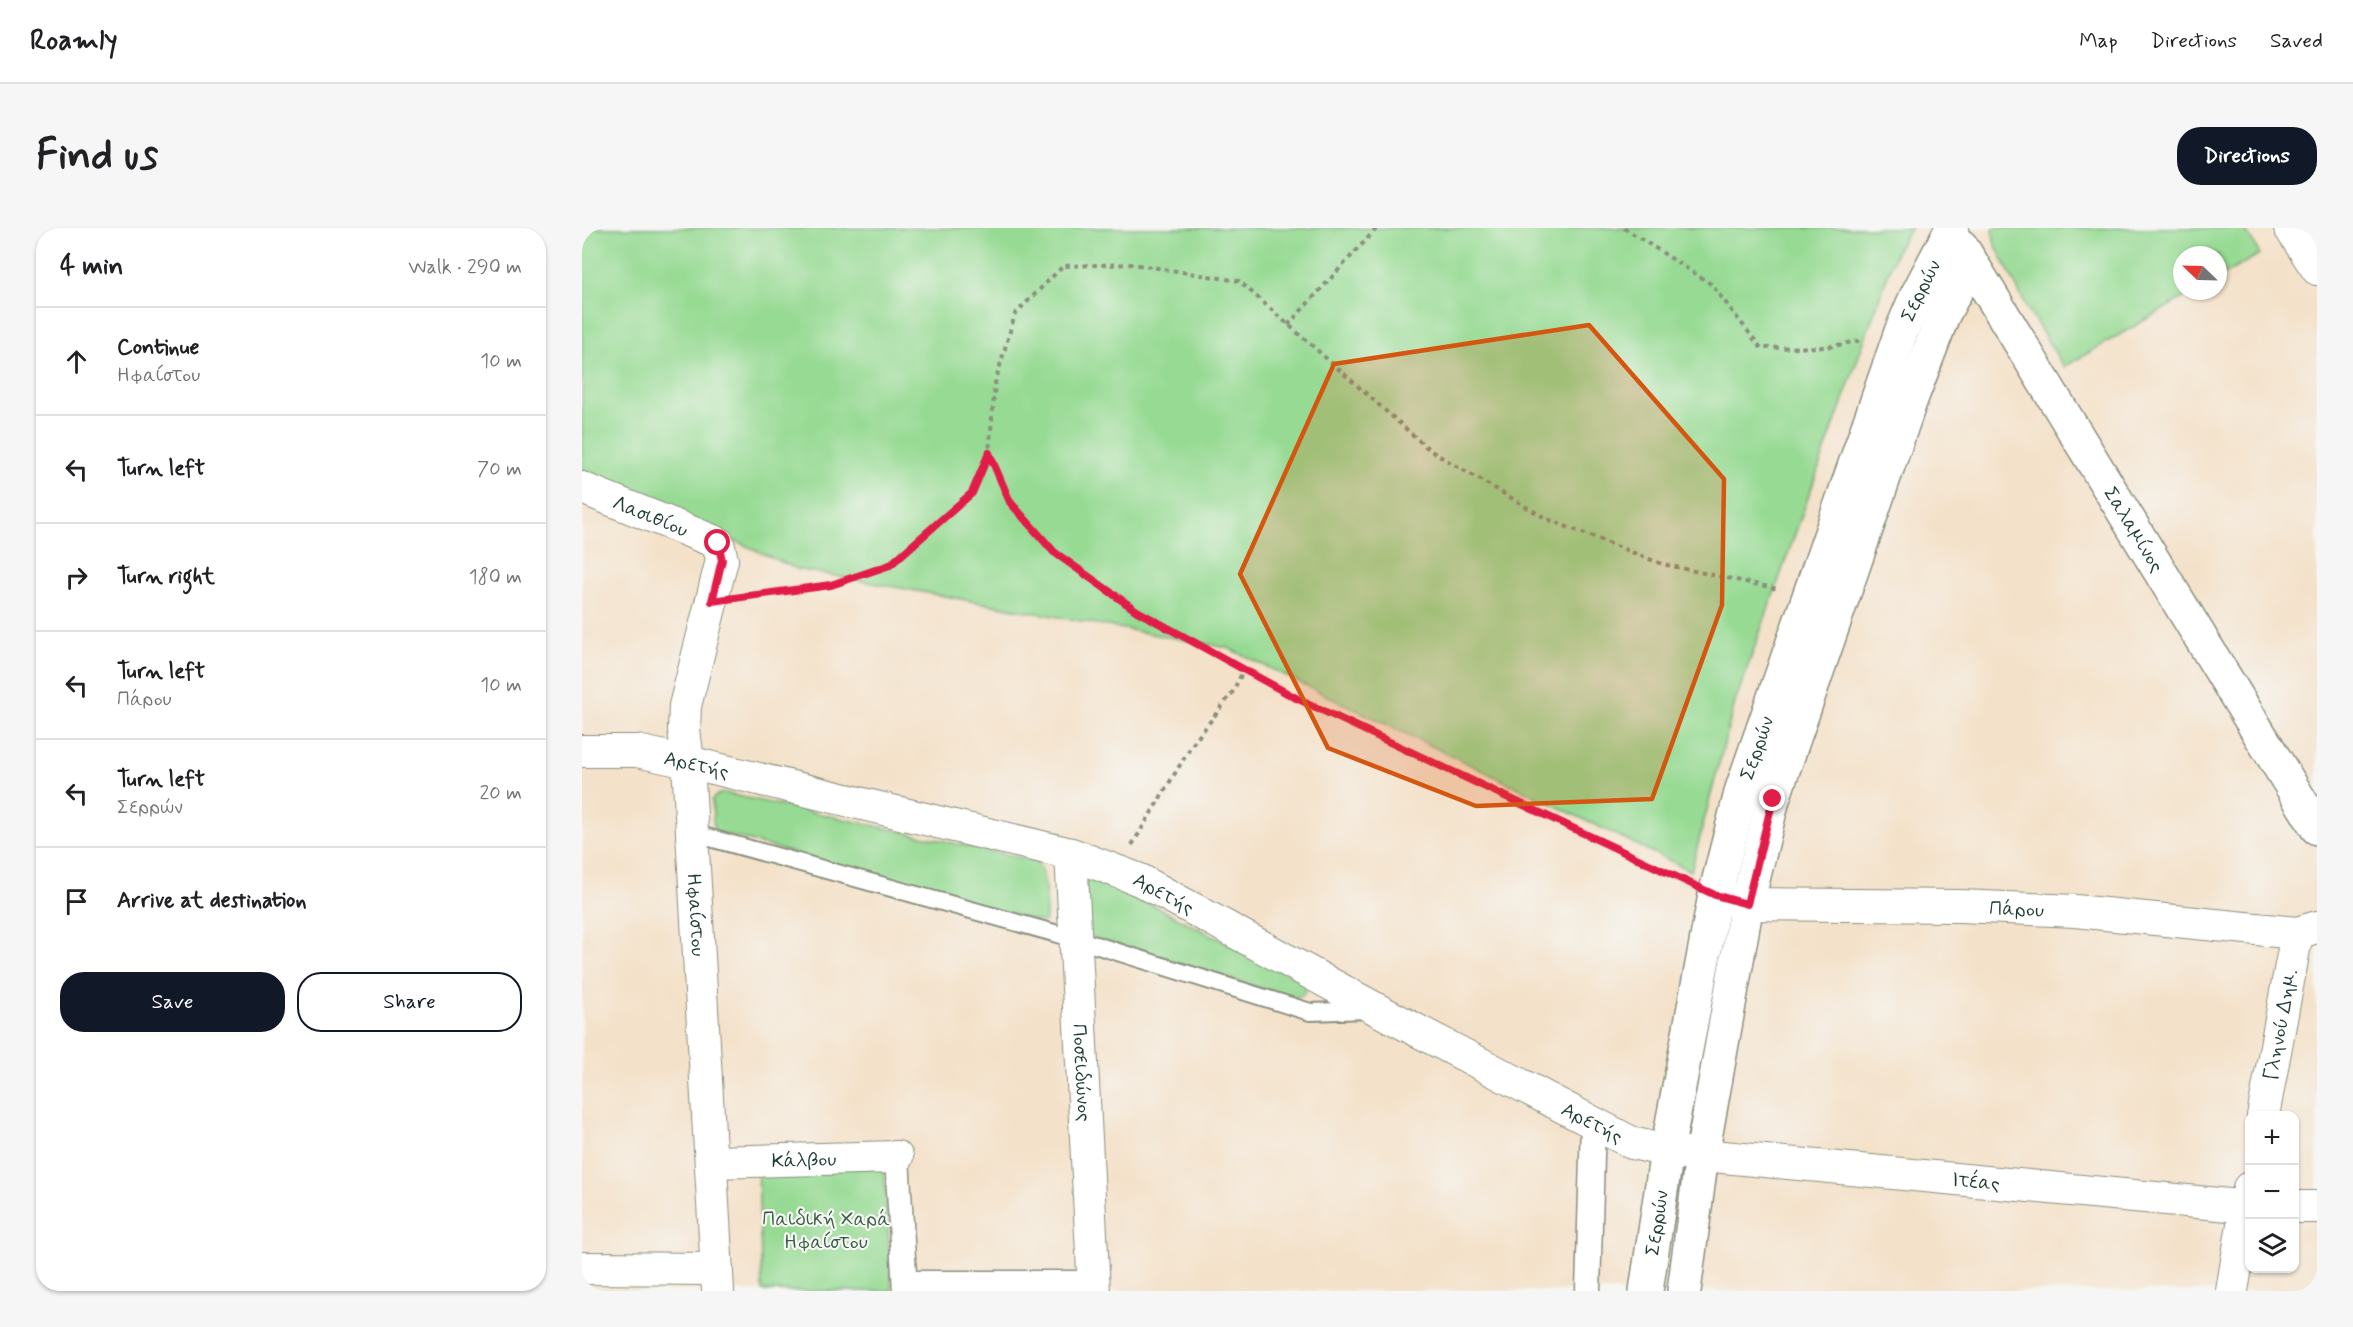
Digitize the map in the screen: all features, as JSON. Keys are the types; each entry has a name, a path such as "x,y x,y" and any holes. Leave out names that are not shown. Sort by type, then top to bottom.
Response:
{"street":[{"path":"2290,228 2317,269"},
{"name":"Σερρών","path":"1646,1291 1667,1151 1715,895 1742,789 1902,332 1916,297 1951,229"},
{"name":"Σαλαμίνος","path":"1951,229 2317,828"},
{"name":"Σερρών","path":"1684,1291 1702,1155 1747,904 1773,799 1910,402 1943,315 1971,262"},
{"name":"Λασιθίου","path":"582,488 718,543"},
{"name":"Ηφαίστου","path":"717,1280 688,762 684,729 685,706 722,560 718,543"},
{"name":"Αρετής","path":"582,751 638,751 1071,854 1140,880 1378,1010 1632,1143 1667,1151 1702,1155"},
{"name":"Ποσειδώνος","path":"1071,854 1094,1287"},
{"name":"Πάρου","path":"1715,895 1747,904 1960,906 2075,911 2307,930"},
{"name":"Γληνού Δημ.","path":"2264,1111 2307,930"},
{"path":"1588,1291 1593,1123"},
{"name":"Ιτέας","path":"1702,1155 2245,1200"},
{"path":"897,1157 905,1287 1094,1287"},
{"name":"Κάλβου","path":"711,1162 897,1157"},
{"path":"2299,1208 2317,1208"},
{"path":"2232,1291 2245,1217"},
{"path":"582,1268 717,1280"}],"lane":[{"path":"692,833 1076,939 1310,1012 1378,1010"}],"path":[{"path":"1288,325 1377,228"},
{"path":"1624,228 1712,284 1761,348 1828,347 1902,332"},
{"path":"712,601 831,585 890,565 972,493 989,453 994,383 1015,314 1063,266 1133,264 1239,281 1431,451 1546,519 1662,564 1808,596"},
{"path":"989,453 1010,502 1054,552 1137,611 1296,698 1715,895"},
{"path":"1116,871 1192,745 1232,693 1244,671"}],"highlighted area":[{"path":"1589,325 1724,479 1722,605 1652,799 1476,806 1328,748 1240,574 1334,364"}],"green space":[{"path":"582,228 1911,228 1897,249 1735,702 1691,871 1228,648 797,569 582,471"},
{"path":"1993,228 2244,228 2260,254 2227,273 2227,246 2173,246 2173,300 2179,300 2064,367 2027,308 1994,242"},
{"path":"724,793 1036,861 1044,881 1045,921 1040,922 714,831 712,800"},
{"path":"1078,878 1101,879 1294,977 1304,984 1306,991 1302,996 1293,998 1072,931"},
{"name":"Παιδική Χαρά Ηφαίστου","path":"884,1167 892,1291 762,1291 758,1171"}],"route":[{"path":"718,543 722,560 712,601 831,585 890,565 972,493 989,453 1010,502 1054,552 1137,611 1296,698 1715,895 1747,904 1773,799"}]}
